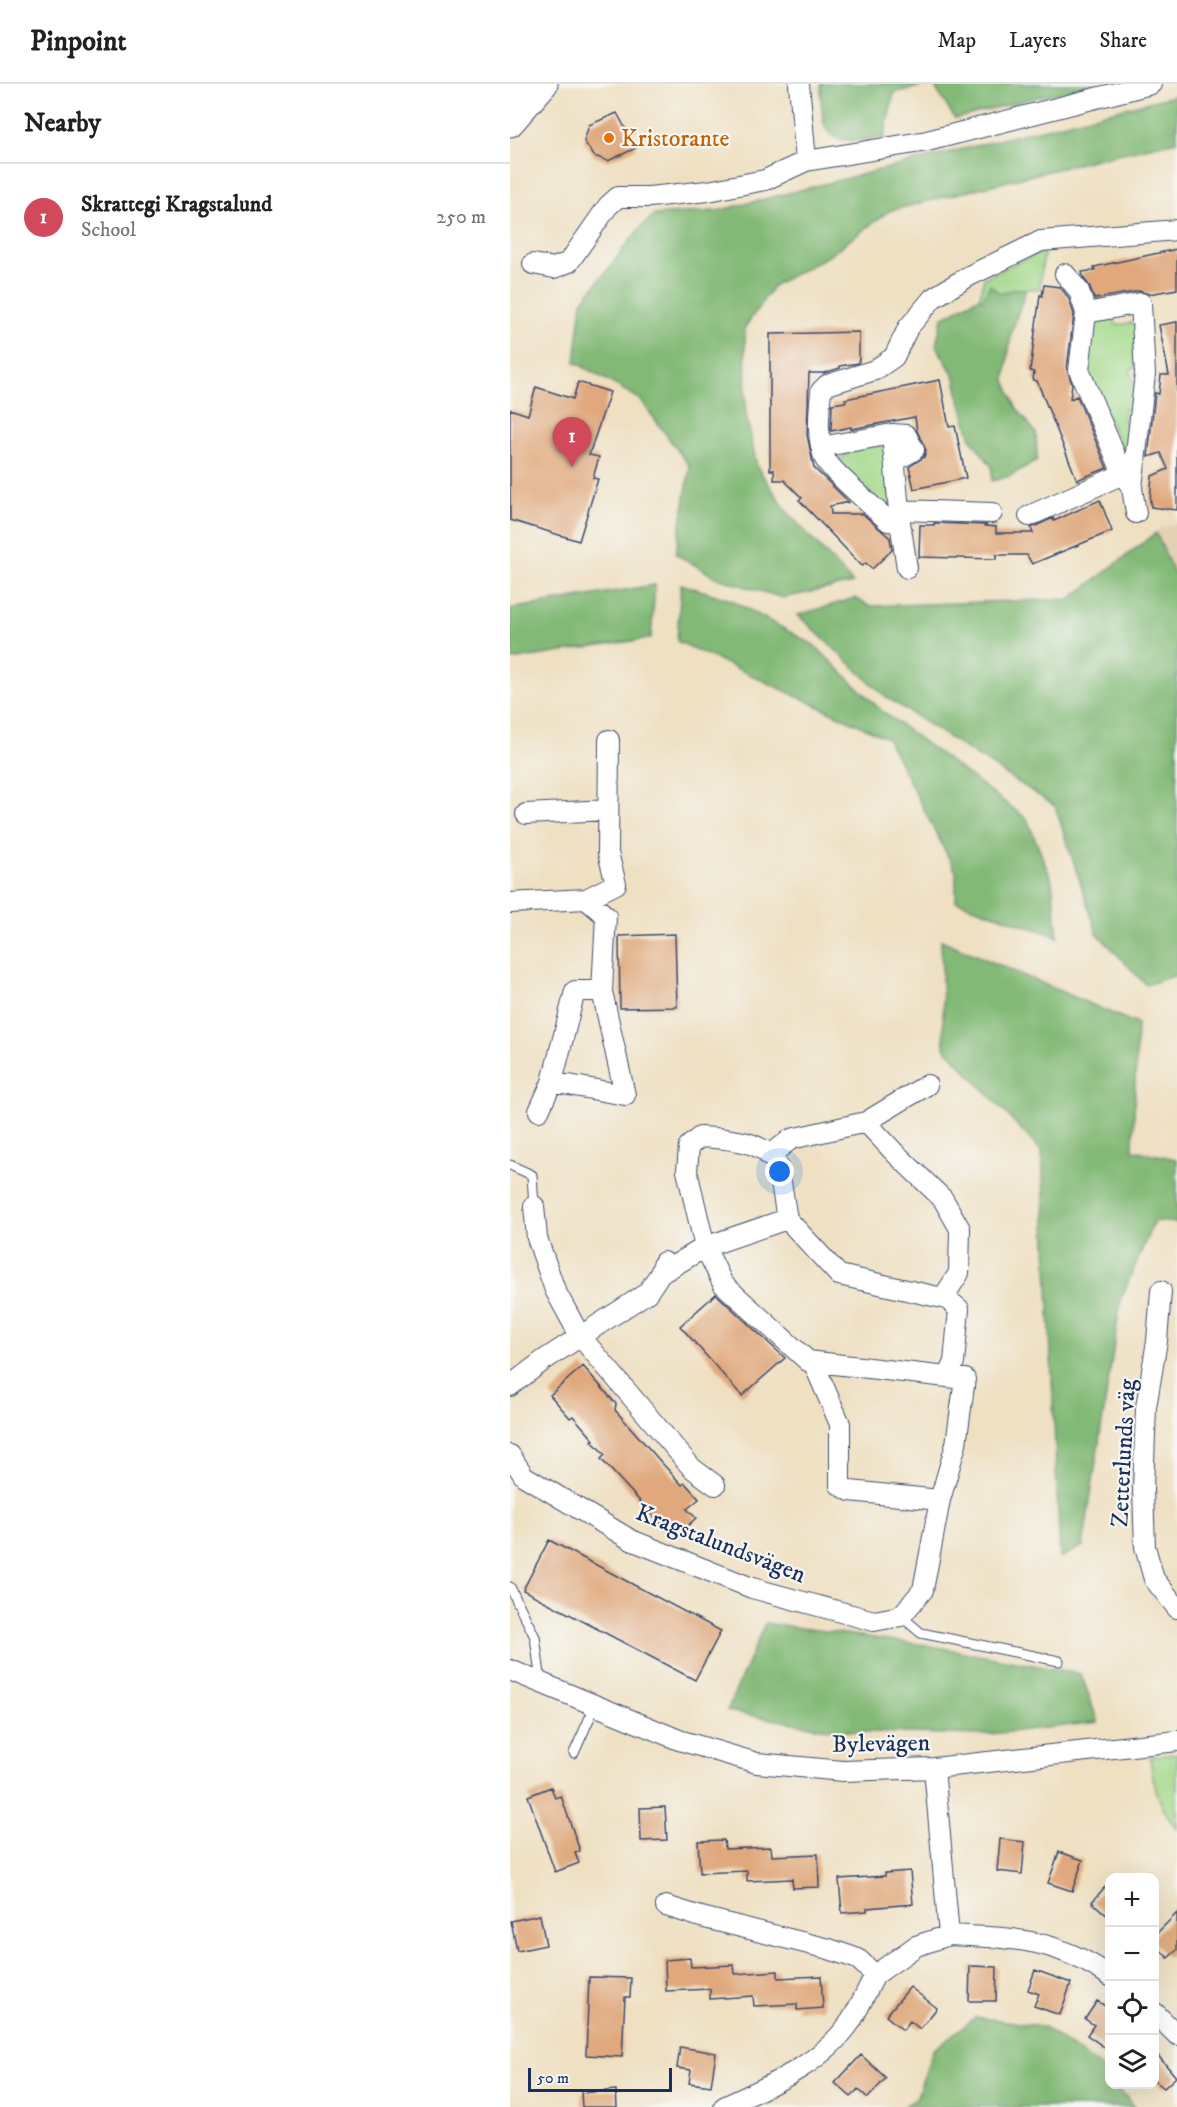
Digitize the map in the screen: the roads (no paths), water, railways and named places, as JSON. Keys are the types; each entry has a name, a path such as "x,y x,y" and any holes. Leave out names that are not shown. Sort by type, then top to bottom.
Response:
{"main road":[{"path":"510,99 515,84"},
{"path":"510,123 544,84"}],"street":[{"path":"799,84 806,162"},
{"path":"533,264 554,268 569,262 608,207 618,197 649,197 708,191 765,180 806,162 927,141 1151,84"},
{"path":"992,513 900,516 888,521 826,462 821,447 819,417 821,391 828,385 874,370 894,357 908,328 933,298 969,276 1041,241 1177,230"},
{"path":"1065,274 1079,291 1086,313 1079,370 1128,481 1136,513"},
{"path":"1086,313 1141,303 1145,374 1128,481"},
{"path":"821,447 892,434 907,568"},
{"path":"1029,516 1128,481"},
{"path":"510,903 586,899 616,884 608,853 609,740"},
{"path":"526,814 608,810"},
{"path":"552,1082 625,1095 602,991 606,916 586,899"},
{"path":"539,1111 552,1082 575,991 602,991"},
{"path":"769,1156 791,1139 866,1122 927,1085"},
{"path":"866,1122 943,1199 960,1229 959,1273 943,1298"},
{"path":"901,1616 923,1590 940,1500 956,1444 965,1379 947,1377 813,1362 808,1361 723,1284 705,1247 687,1171 689,1146 700,1137 731,1140 762,1148 777,1164 787,1219 839,1275 947,1299 959,1309 954,1362 947,1377"},
{"path":"534,1206 537,1238 555,1290 580,1336 692,1468 715,1485"},
{"path":"510,1386 544,1360 647,1293 662,1267 705,1247 787,1219"},
{"name":"Zetterlunds väg","path":"1161,1291 1157,1341 1146,1407 1143,1490 1145,1547 1154,1579 1177,1608"},
{"path":"813,1362 840,1424 840,1485 850,1491 940,1500"},
{"name":"Kragstalundsvägen","path":"510,1455 524,1476 631,1540 752,1588 874,1622 901,1616"},
{"name":"Bylevägen","path":"510,1670 679,1740 757,1763 843,1771 934,1768 1177,1741"},
{"path":"934,1768 949,1935"},
{"path":"666,1906 829,1949 858,1959 875,1975"},
{"path":"724,2107 790,2076 823,2052 850,2021 875,1975 916,1946 949,1935 1017,1938 1059,1948 1087,1961 1105,1973"},
{"path":"1159,2017 1177,2035"}],"lane":[{"path":"510,1165 532,1175 534,1206"},
{"path":"510,1587 535,1636 541,1682"},
{"path":"901,1616 921,1633 1059,1661"},
{"path":"574,1753 595,1706"}],"place":[{"name":"Kristorante","path":"609,138"},
{"name":"Skrattegi Kragstalund","path":"572,467"}]}
